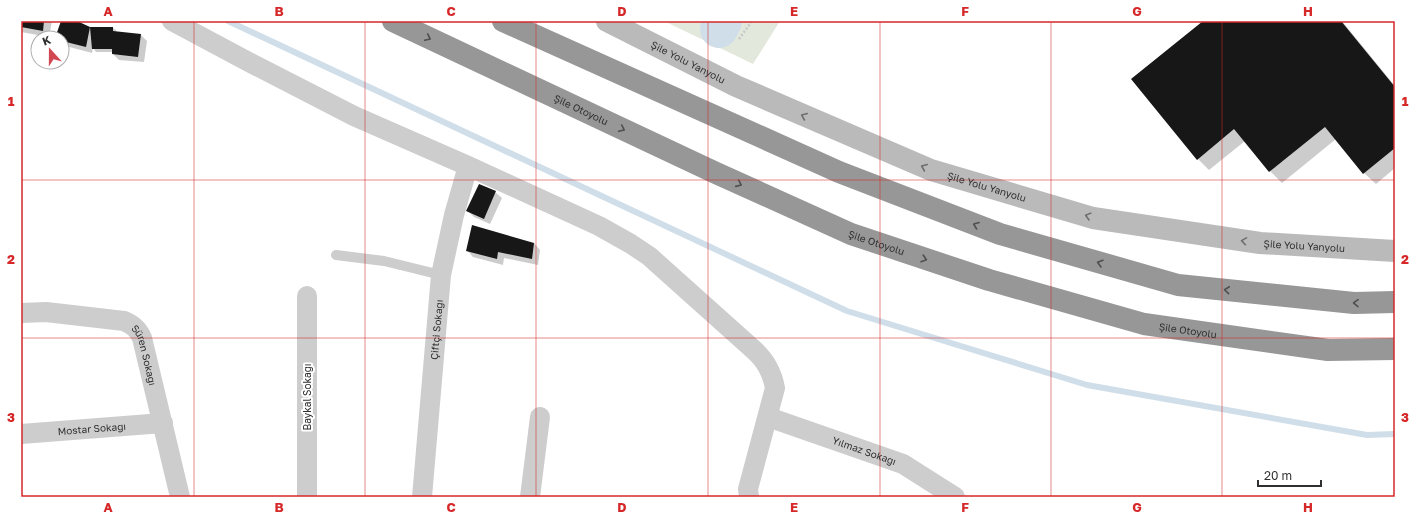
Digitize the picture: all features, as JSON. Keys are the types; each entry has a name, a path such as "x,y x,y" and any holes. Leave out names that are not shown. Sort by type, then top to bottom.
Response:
{"highway":[{"name":"Şile Otoyolu","path":"393,21 701,166 850,234 989,280 1144,324 1328,350 1395,349"},
{"path":"504,21 839,172 1000,234 1178,285 1354,303 1395,302"}],"main road":[{"name":"Şile Yolu Yanyolu","path":"607,21 736,86 931,170 1093,218 1260,243 1395,251"}],"street":[{"path":"172,21 251,64 354,116 613,232 649,256 763,358 770,368 774,378 775,388 748,489 749,497"},
{"name":"Çiftçi Sokağı","path":"422,497 441,275 454,214 468,166"},
{"name":"Baykal Sokağı","path":"307,296 307,497"},
{"name":"Süren Sokağı","path":"21,313 46,312 124,321 131,324 138,330 142,338 180,497"},
{"path":"530,497 540,417"},
{"name":"Yılmaz Sokağı","path":"768,417 903,464 955,497"},
{"name":"Mostar Sokağı","path":"21,434 163,423"}],"lane":[{"path":"336,255 384,261 441,275"}],"path":[{"path":"739,39 752,21"}],"shaded area":[{"path":"670,21 780,21 753,64 668,23"}],"building":[{"path":"21,21 44,21 43,30 21,27"},
{"path":"61,21 77,21 90,27 86,47 70,43 70,30 58,30"},
{"path":"1203,21 1341,21 1395,87 1395,148 1363,174 1325,127 1269,172 1234,129 1197,160 1131,79"},
{"path":"90,27 113,27 113,31 141,34 138,57 112,54 112,49 92,49"},
{"path":"479,184 496,191 484,219 466,211"},
{"path":"472,225 534,243 532,259 498,252 497,259 466,251"}],"waterway":[{"path":"228,21 847,311 1087,385 1367,435 1395,434"},
{"path":"719,29 723,21"}]}
